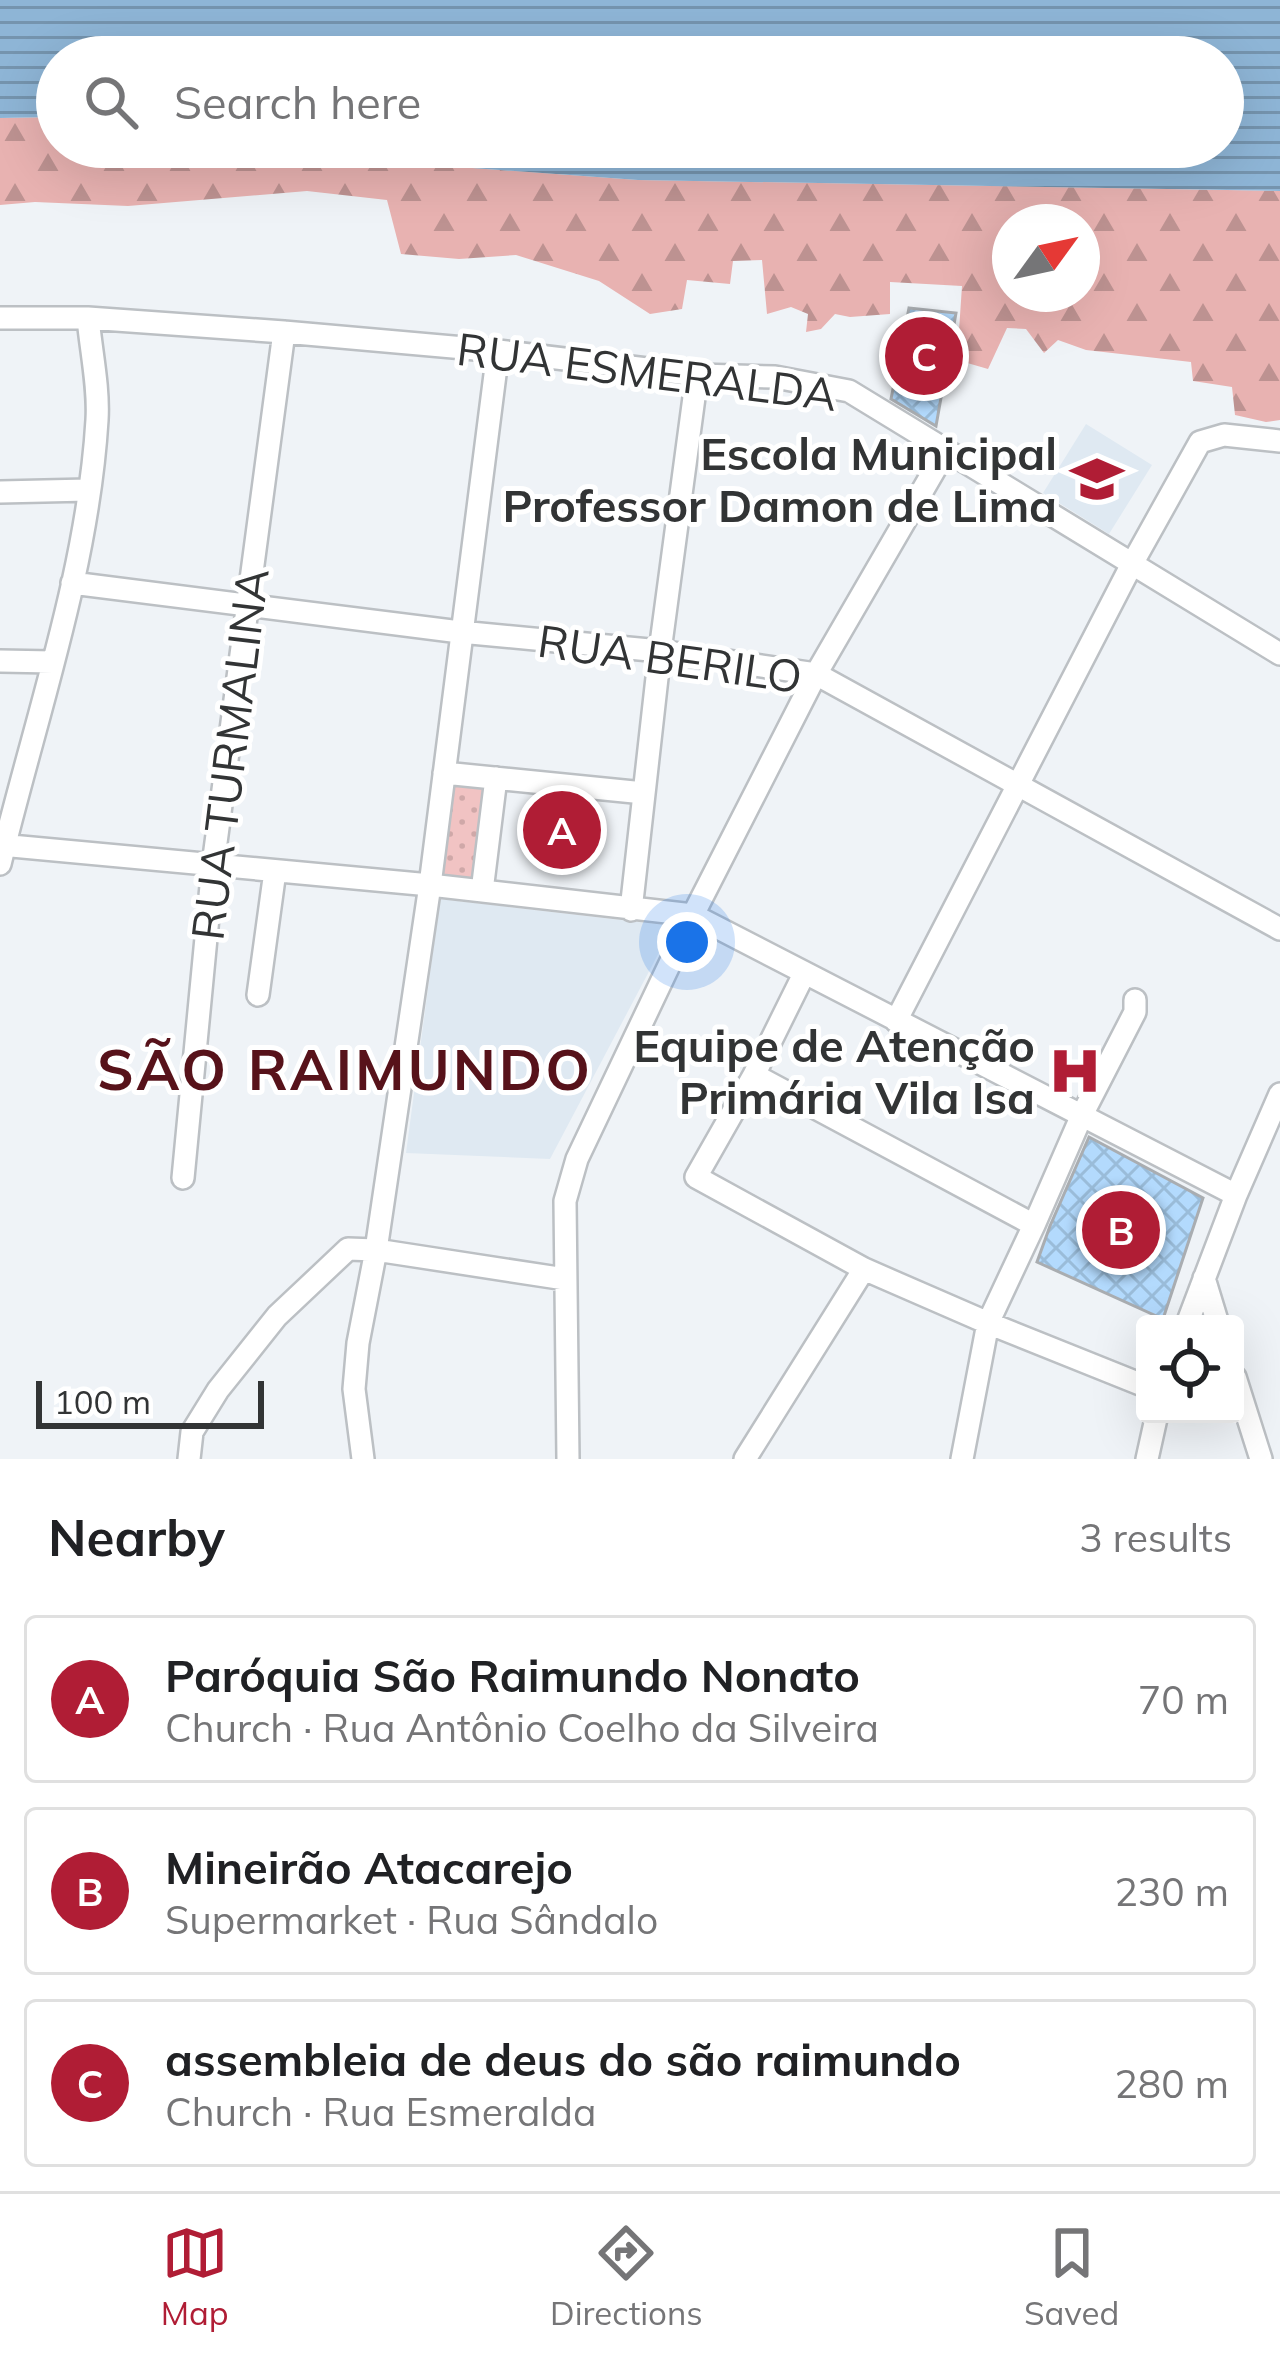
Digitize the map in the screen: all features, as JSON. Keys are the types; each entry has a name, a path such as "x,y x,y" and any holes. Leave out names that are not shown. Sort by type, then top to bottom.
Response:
{"street":[{"name":"RUA ESMERALDA","path":"0,318 88,318 284,332 697,375 775,377 849,392 1280,653"},
{"path":"88,318 97,416 88,490 72,583 2,851 430,885 694,916 1236,1195"},
{"name":"RUA TURMALINA","path":"183,1178 213,866 284,332"},
{"path":"363,1459 355,1389 358,1343 430,885 497,351"},
{"path":"631,910 697,375"},
{"path":"896,1021 1132,564 1201,442 1224,435 1280,441"},
{"path":"568,1459 565,1201 577,1159 816,674 946,450"},
{"path":"0,492 88,490"},
{"name":"RUA BERILO","path":"72,583 460,632 660,651 816,674 1280,929"},
{"path":"0,662 52,662"},
{"path":"444,773 644,793"},
{"path":"482,891 496,778"},
{"path":"258,995 275,872"},
{"path":"804,974 696,1177 864,1269 1136,1382"},
{"path":"962,1459 988,1323 1082,1115 1135,1012 1135,1000"},
{"path":"754,1075 1034,1226"},
{"path":"1190,1315 1280,1094"},
{"path":"189,1459 192,1432 218,1390 277,1316 348,1249 565,1279"},
{"path":"745,1459 864,1269"},
{"path":"1204,1278 1215,1315"},
{"path":"1244,1405 1261,1459"},
{"path":"1147,1459 1155,1423"}],"shaded area":[{"name":"Escola Municipal Professor Damon de Lima","path":"1086,424 1152,465 1109,534 1043,493"},
{"path":"446,775 493,780 479,880 435,874"},
{"path":"440,899 673,926 550,1159 406,1153"}],"green space":[{"path":"36,117 36,168 472,168 638,180 1280,191 1280,420 1235,415 1232,387 1193,381 1191,362 1086,350 1058,340 1044,353 1026,329 1007,328 988,369 957,360 962,286 890,282 890,314 835,314 821,329 806,332 808,314 791,307 767,314 762,260 733,261 730,284 687,280 682,309 650,314 599,281 516,255 459,259 401,254 387,200 307,191 128,206 0,205 0,118"}],"water":[{"path":"0,0 1280,0 1280,191 638,180 472,168 1244,168 1244,36 36,36 36,117 0,118"}],"building":[{"path":"909,308 956,313 936,426 891,399"},
{"path":"1089,1137 1203,1198 1164,1315 1154,1315 1037,1262"}],"place":[{"name":"assembleia de deus do são raimundo","path":"924,356"},
{"name":"Escola Municipal Professor Damon de Lima","path":"1097,479"},
{"name":"Paróquia São Raimundo Nonato","path":"562,830"},
{"name":"Equipe de Atenção Primária Vila Isa","path":"1075,1071"},
{"name":"Mineirão Atacarejo","path":"1121,1230"}],"district":[{"name":"SÃO RAIMUNDO","path":"345,1068"}]}
